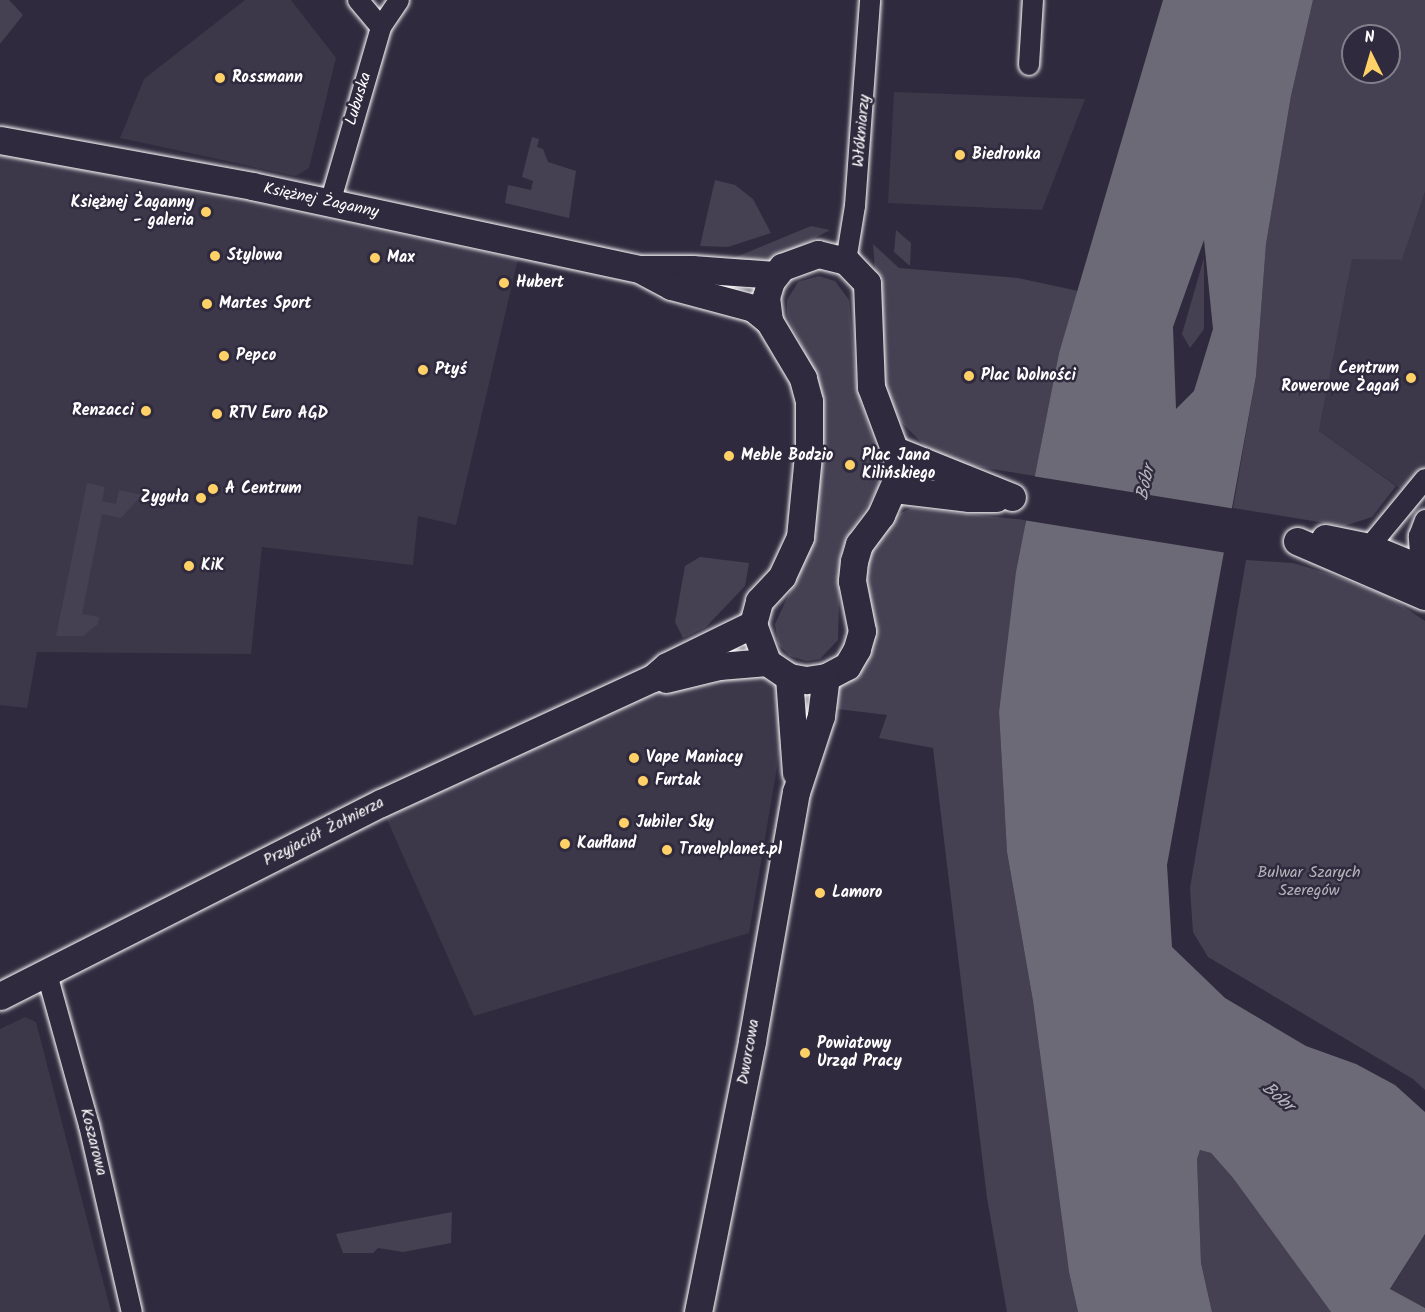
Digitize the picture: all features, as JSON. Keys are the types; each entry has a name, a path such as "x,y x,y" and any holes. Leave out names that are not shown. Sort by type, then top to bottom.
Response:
{"main road":[{"name":"Księżnej Żaganny","path":"0,140 330,203 640,269 692,268 775,275"},
{"path":"818,254 846,261 867,283 871,387 895,450 898,467 894,489 881,515 859,543 854,561 852,581 862,631 857,649 848,666 826,677 806,680 789,677 767,662 753,624 759,601 782,576 800,537 809,445 809,401 803,378 769,321 766,297 775,275 792,262 818,254"},
{"name":"Księżnej Żaganny","path":"640,269 671,286 753,308 769,321"},
{"path":"894,489 969,498 1012,497 895,450"},
{"path":"1423,569 1369,548 1318,537 1297,541 1425,596"},
{"name":"Przyjaciół Żołnierza","path":"0,996 381,803 653,678 667,666 753,624"},
{"name":"Przyjaciół Żołnierza","path":"653,678 675,680 719,666 767,662"},
{"name":"Dworcowa","path":"789,677 796,792"},
{"name":"Dworcowa","path":"698,1312 752,1041 796,792 821,716 826,677"}],"street":[{"path":"358,0 381,27"},
{"name":"Lubuska","path":"330,203 381,27 399,0"},
{"name":"Włókniarzy","path":"846,261 856,195 870,0"},
{"path":"1029,65 1033,0"},
{"path":"1369,548 1425,479"},
{"path":"1423,569 1419,536 1425,520"},
{"name":"Koszarowa","path":"47,974 89,1125 132,1312"}],"shaded area":[{"path":"245,0 291,0 336,58 309,168 296,176 120,138 144,79"},
{"name":"Biedronka","path":"894,92 1085,99 1042,210 888,203"},
{"path":"0,153 518,259 456,525 418,516 413,565 262,547 251,654 37,652 27,708 0,705"},
{"path":"1425,192 1425,477 1411,496 1319,431 1352,258 1402,260"},
{"name":"Kaufland","path":"757,672 780,691 784,726 749,933 474,1016 385,815 666,688"},
{"path":"25,1017 36,1022 111,1312 0,1312 0,1029"},
{"path":"1425,1234 1425,1308 1390,1290"}],"green space":[{"path":"0,0 9,0 23,15 0,44"},
{"path":"1313,0 1425,0 1425,192 1402,260 1352,259 1319,431 1396,486 1372,517 1344,526 1233,508 1256,376 1266,244 1291,96"},
{"path":"532,137 539,139 537,147 543,149 548,162 576,171 569,218 505,203 508,185 531,190 533,181 522,177"},
{"path":"715,180 735,185 753,199 771,233 728,247 700,246"},
{"path":"811,226 830,230 767,264 724,262"},
{"path":"896,230 911,243 910,266 894,252"},
{"name":"Plac Wolności","path":"873,244 899,268 1018,278 1078,291 1059,353 1035,476 955,463 929,450 900,421 883,381"},
{"path":"1204,258 1204,329 1190,348 1182,334"},
{"name":"Plac Jana Kilińskiego","path":"819,276 835,281 849,300 857,389 882,470 878,488 847,538 840,557 838,640 820,659 807,661 790,656 778,644 775,624 804,562 810,540 815,374 787,315 787,300 798,282"},
{"path":"87,483 105,487 102,501 116,504 119,490 142,495 121,518 102,514 82,614 99,617 98,624 83,636 56,636"},
{"path":"912,508 1026,520 999,712 1007,852 1033,1001 1069,1272 1078,1312 1007,1312 987,1198 933,748 879,738 887,715 829,708 841,683 864,553 894,516"},
{"path":"700,557 749,563 745,586 706,627 683,638 675,622 685,566"},
{"name":"Bulwar Szarych Szeregów","path":"1246,560 1293,563 1332,575 1388,596 1425,621 1425,1090 1413,1079 1208,957 1193,932 1190,888"},
{"path":"1200,1150 1211,1153 1233,1178 1331,1312 1212,1312 1201,1263 1197,1159"},
{"path":"452,1212 451,1243 403,1252 378,1248 373,1253 343,1253 336,1234"}],"water":[{"name":"Bóbr","path":"1163,0 1313,0 1291,96 1266,244 1256,376 1167,865 1172,947 1225,998 1306,1046 1356,1064 1395,1085 1425,1112 1425,1234 1390,1289 1425,1308 1425,1312 1331,1312 1233,1178 1211,1153 1200,1150 1197,1159 1201,1263 1212,1312 1078,1312 1069,1272 1033,1001 1007,852 999,712 1016,572 1059,353","holes":["1204,240 1213,329 1194,391 1176,409 1173,327"]}],"pier":[{"path":"1032,476 1236,509 1227,553 1023,520"}],"place":[{"name":"Rossmann","path":"220,78"},
{"name":"Biedronka","path":"960,155"},
{"name":"Księżnej Żaganny - galeria","path":"206,212"},
{"name":"Stylowa","path":"215,256"},
{"name":"Max","path":"375,258"},
{"name":"Hubert","path":"504,283"},
{"name":"Martes Sport","path":"207,304"},
{"name":"Pepco","path":"224,356"},
{"name":"Ptyś","path":"423,370"},
{"name":"Plac Wolności","path":"969,376"},
{"name":"Centrum Rowerowe Żagań","path":"1411,378"},
{"name":"Renzacci","path":"146,411"},
{"name":"RTV Euro AGD","path":"217,414"},
{"name":"Meble Bodzio","path":"729,456"},
{"name":"Plac Jana Kilińskiego","path":"850,465"},
{"name":"A Centrum","path":"213,489"},
{"name":"Zyguła","path":"201,498"},
{"name":"KiK","path":"189,566"},
{"name":"Vape Maniacy","path":"634,758"},
{"name":"Furtak","path":"643,781"},
{"name":"Jubiler Sky","path":"624,823"},
{"name":"Kaufland","path":"565,844"},
{"name":"Travelplanet.pl","path":"667,850"},
{"name":"Lamoro","path":"820,893"},
{"name":"Powiatowy Urząd Pracy","path":"805,1053"}]}
